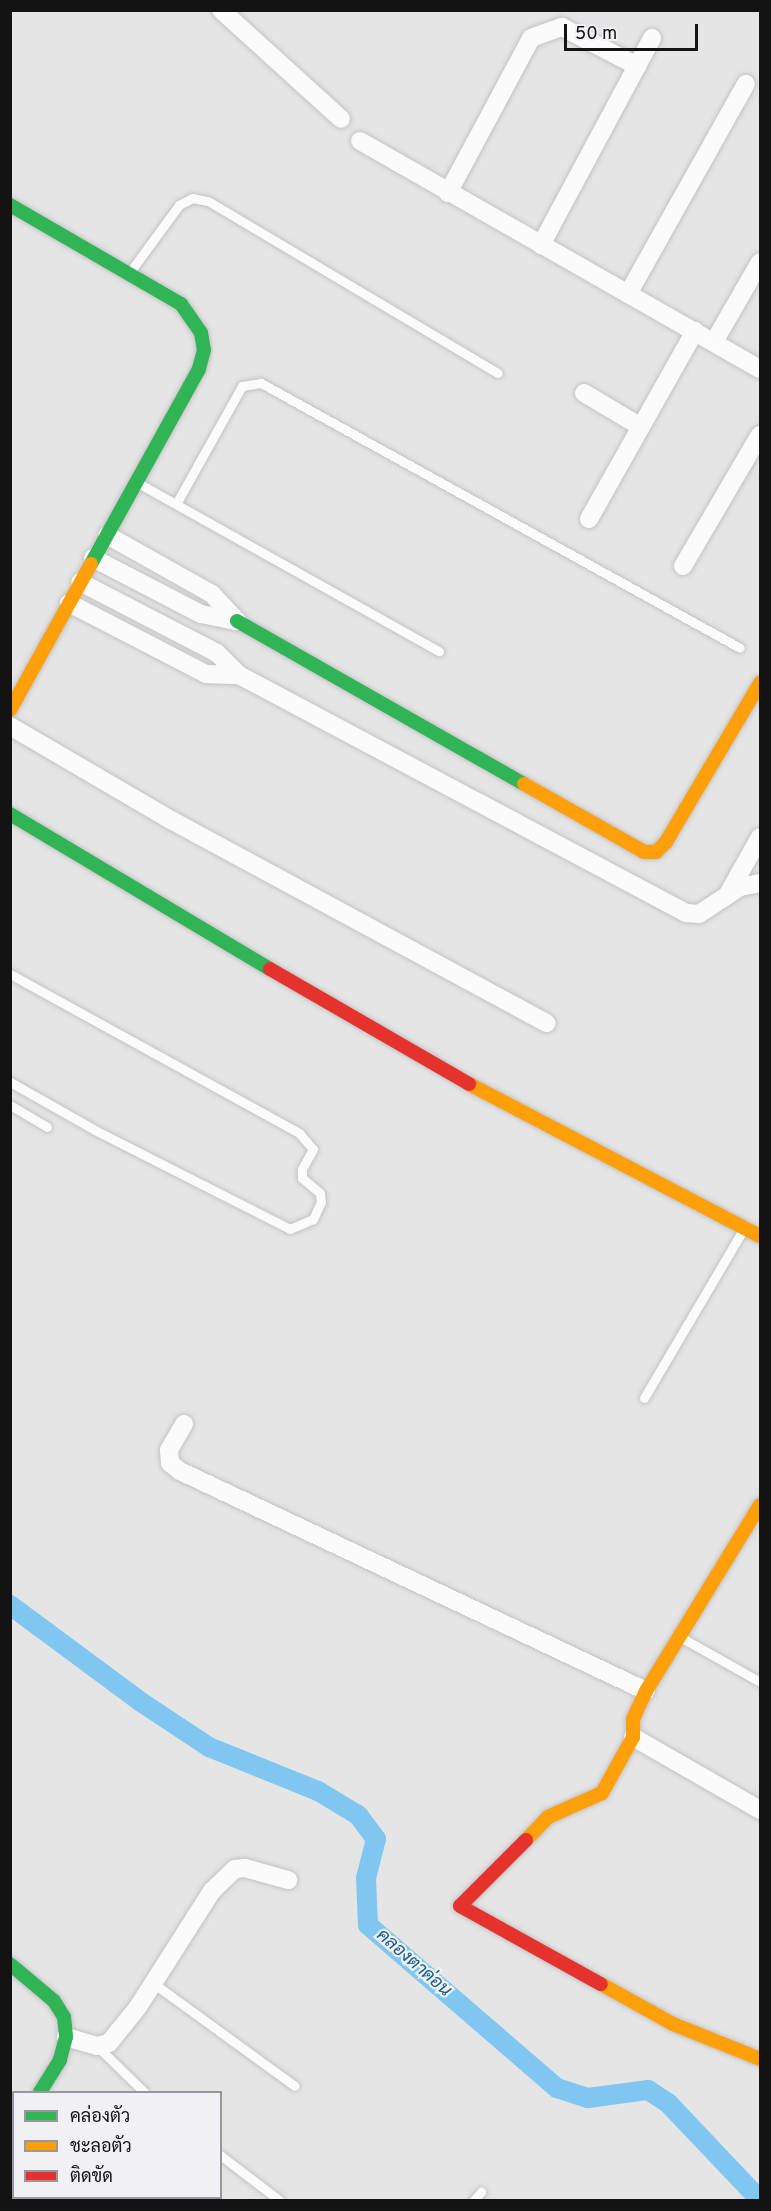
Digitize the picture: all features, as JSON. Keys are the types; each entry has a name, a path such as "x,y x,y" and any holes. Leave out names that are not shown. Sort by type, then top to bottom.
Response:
{"street":[{"path":"221,10 341,119"},
{"path":"448,194 531,38 562,27 637,66"},
{"path":"541,245 652,38"},
{"path":"628,294 746,84"},
{"path":"360,141 448,194 760,369"},
{"path":"10,205 130,272 181,304 201,333 204,350 199,369 69,603 23,678 10,710"},
{"path":"714,342 760,262"},
{"path":"589,519 695,331"},
{"path":"584,393 641,427"},
{"path":"683,566 760,435"},
{"path":"107,535 212,594 237,621 644,852 656,852 666,842 760,683"},
{"path":"93,558 201,614 237,621"},
{"path":"80,582 218,652 239,675 686,913 699,914 740,887 760,883"},
{"path":"69,603 206,674 239,675"},
{"path":"10,726 171,820 547,1023"},
{"path":"10,814 401,1048 619,1165 760,1236"},
{"path":"727,896 760,837"},
{"path":"184,1424 169,1450 170,1463 180,1471 646,1691"},
{"path":"760,1505 646,1691 633,1719 633,1737 602,1793 548,1817 460,1906 673,2024 760,2059"},
{"path":"633,1737 760,1810"},
{"path":"66,2037 97,2046 109,2043 153,1983 225,1876 245,1868 288,1880"},
{"path":"10,1964 54,2001 64,2017 66,2037 60,2060 41,2091"}],"lane":[{"path":"130,272 178,205 192,198 208,201 498,373"},
{"path":"176,504 242,386 261,383 740,648"},
{"path":"136,482 439,651"},
{"path":"10,974 299,1133 313,1149 302,1169 302,1178 320,1193 321,1202 313,1218 290,1229 105,1135 10,1082"},
{"path":"10,1105 47,1126"},
{"path":"644,1398 745,1227"},
{"path":"680,1636 760,1682"},
{"path":"153,1983 294,2086"},
{"path":"97,2046 143,2091"},
{"path":"222,2157 279,2200"},
{"path":"474,2200 481,2192"}],"waterway":[{"name":"คลองตาด่อน","path":"10,1605 141,1702 209,1747 318,1791 358,1815 376,1839 366,1878 368,1925 557,2088 588,2098 648,2090 668,2103 760,2200"}],"traffic: fast":[{"path":"10,205 181,304 201,333 204,350 199,369 91,564"},
{"path":"237,621 524,784"},
{"path":"10,814 270,969"},
{"path":"10,1964 54,2001 64,2017 66,2037 60,2060 41,2091"}],"traffic: slow":[{"path":"10,710 91,564"},
{"path":"524,784 644,852 656,852 666,842 760,683"},
{"path":"469,1084 760,1236"},
{"path":"526,1840 548,1817 602,1793 633,1737 633,1719 646,1691 760,1505"},
{"path":"601,1984 673,2024 760,2059"}],"traffic: jam":[{"path":"270,969 469,1084"},
{"path":"526,1840 460,1906 601,1984"}]}
